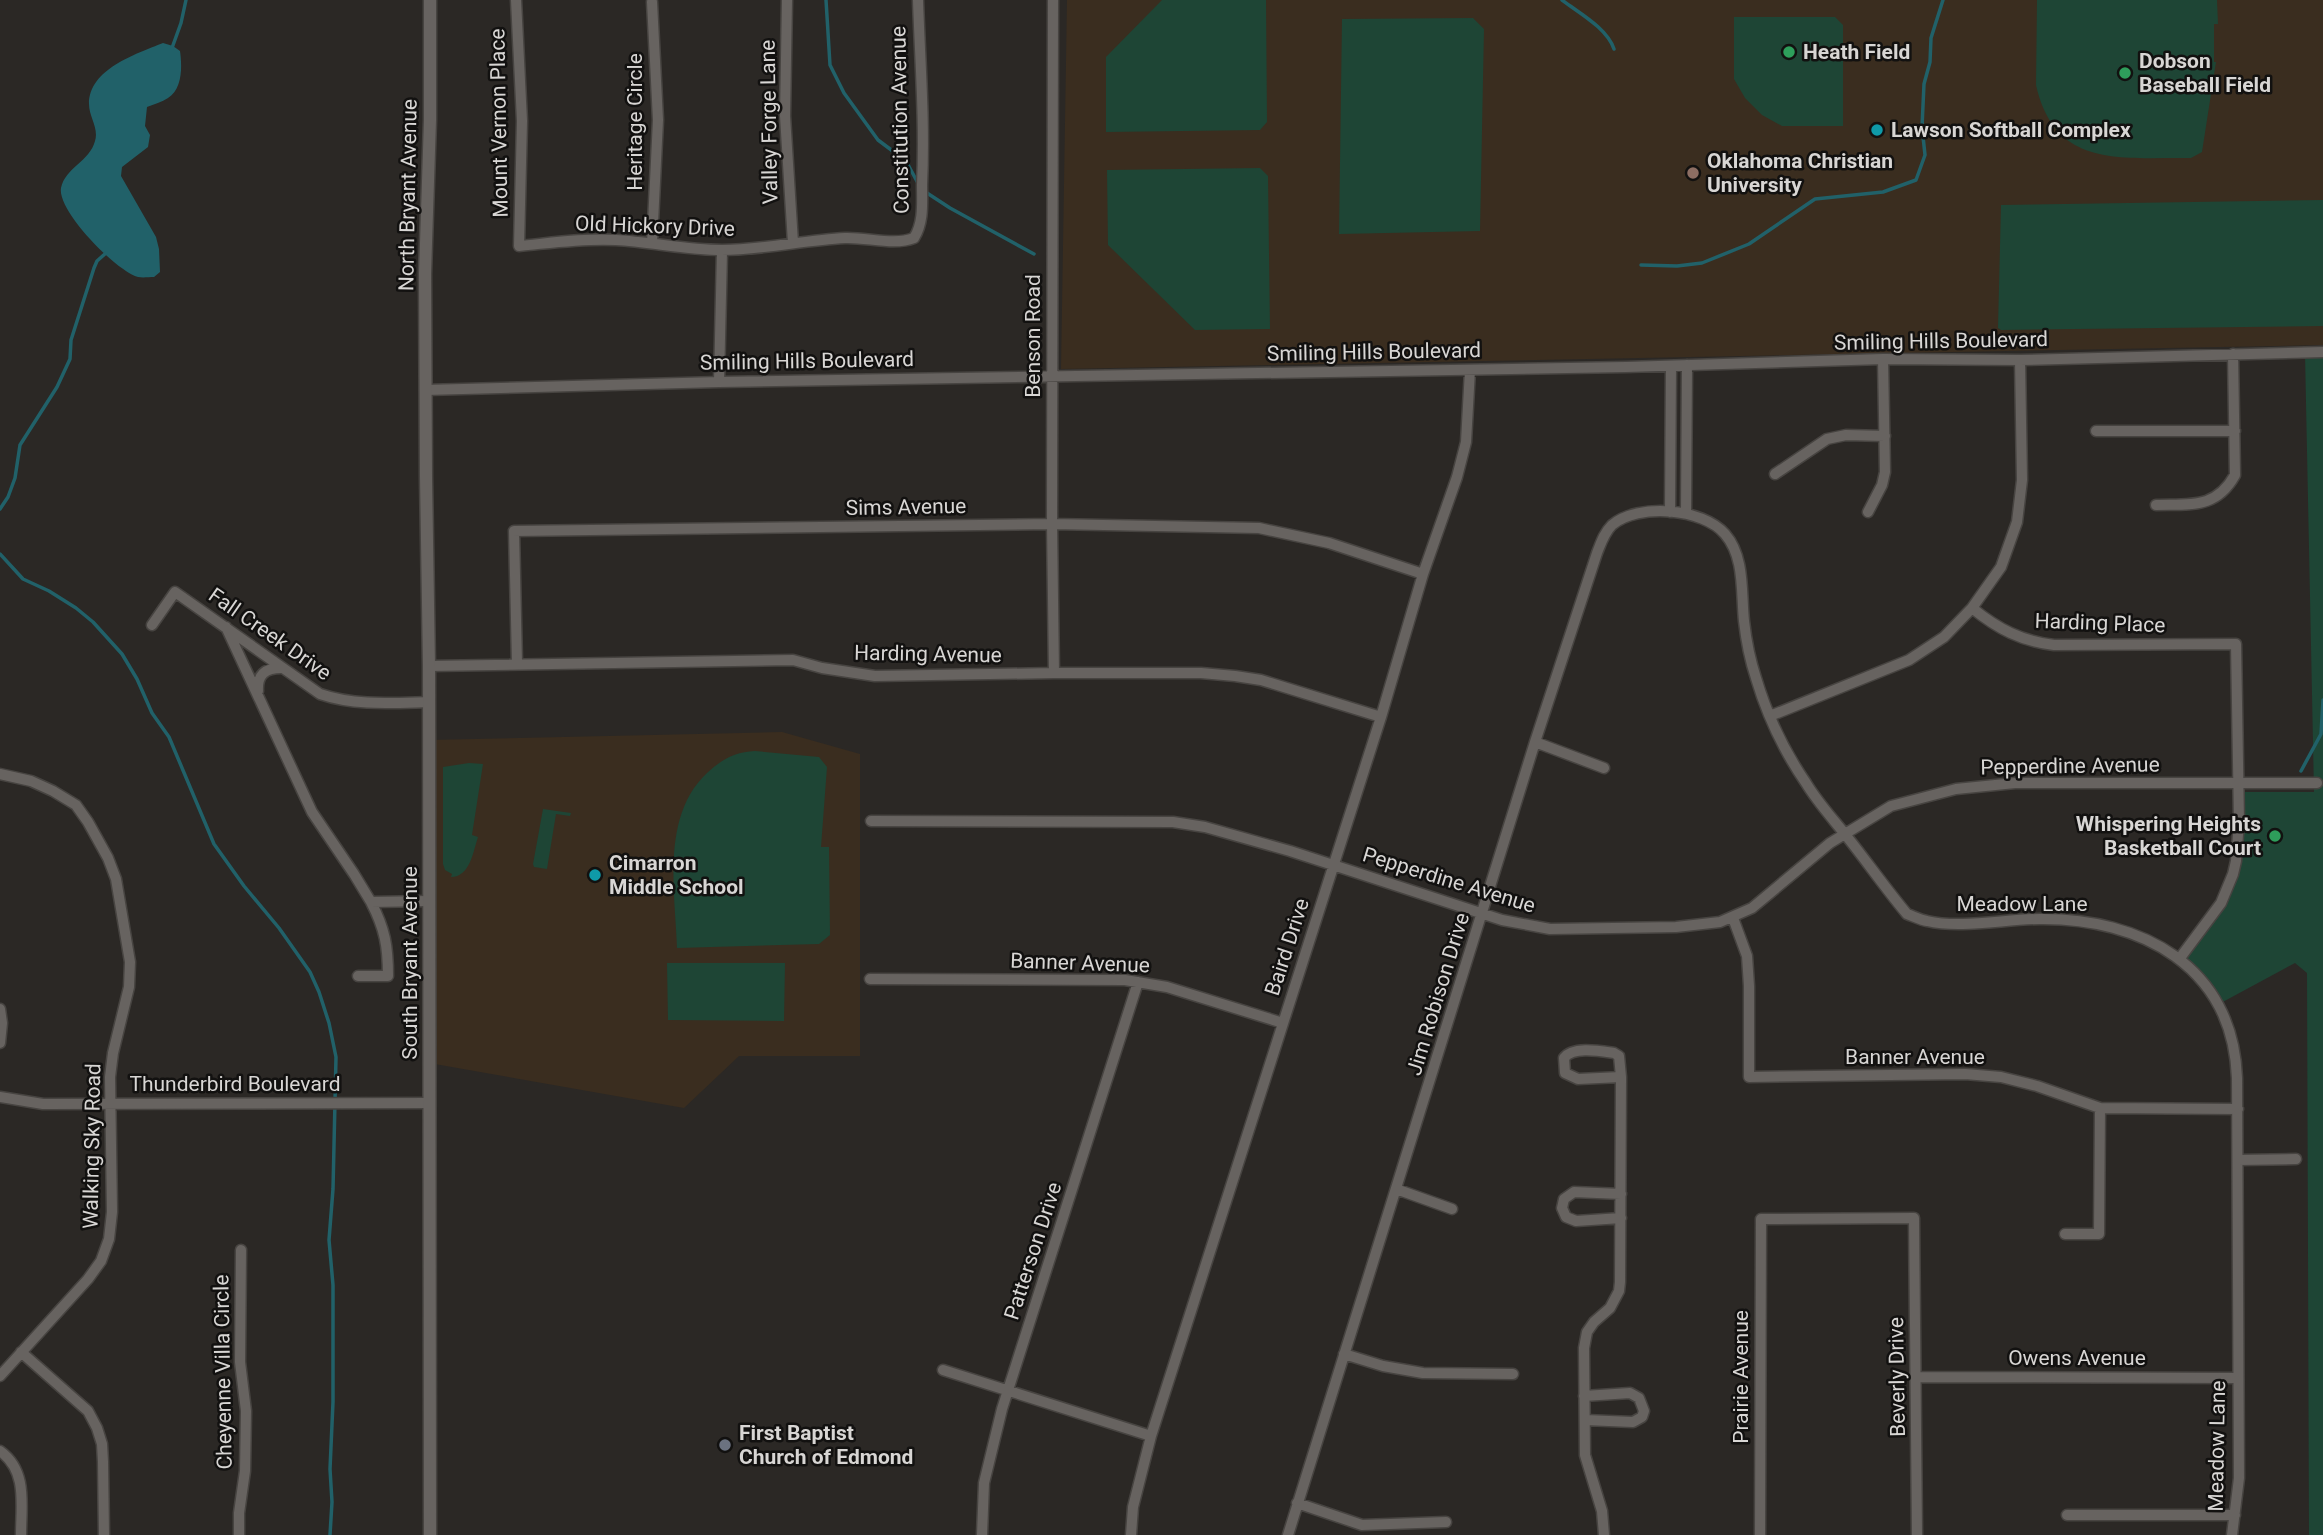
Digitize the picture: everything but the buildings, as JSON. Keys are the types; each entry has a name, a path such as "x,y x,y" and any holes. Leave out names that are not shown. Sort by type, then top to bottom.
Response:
{"street":[{"name":"North Bryant Avenue","path":"425,390 430,0"},
{"name":"Mount Vernon Place","path":"516,0 522,121 519,246"},
{"name":"Valley Forge Lane","path":"788,0 785,116 793,243"},
{"name":"Constitution Avenue","path":"914,238 921,223 924,148 918,0"},
{"name":"Benson Road","path":"1053,0 1054,673"},
{"name":"Heritage Circle","path":"652,2 658,120 652,243"},
{"name":"Old Hickory Drive","path":"519,246 613,239 722,250 849,237 904,240 914,238"},
{"path":"719,382 722,250"},
{"name":"Smiling Hills Boulevard","path":"425,390 719,382 1470,370 1883,359 2020,360 2323,352"},
{"path":"2157,505 2203,504 2227,488 2235,475 2233,354"},
{"path":"1868,512 1884,479 1883,359"},
{"path":"1770,716 1909,660 1944,636 1972,608 2001,567 2017,522 2022,480 2020,360"},
{"path":"1686,513 1687,365"},
{"path":"1670,512 1671,366"},
{"name":"Baird Drive","path":"1131,1535 1133,1507 1152,1436 1381,717 1423,575 1457,477 1466,442 1470,370"},
{"name":"South Bryant Avenue","path":"425,390 429,666 430,1535"},
{"path":"2096,431 2235,431"},
{"path":"1775,474 1827,439 1846,435 1885,436"},
{"name":"Jim Robison Drive","path":"1288,1535 1535,742 1603,538 1614,524 1628,516 1686,513"},
{"name":"Meadow Lane","path":"1686,513 1717,526 1733,545 1740,564 1744,623 1755,677 1785,749 1806,785 1907,914 1928,922 2040,919 2089,921 2118,928 2152,941 2180,958 2216,999 2229,1029 2237,1066 2239,1478 2232,1535"},
{"name":"Sims Avenue","path":"517,663 514,530 1052,524 1259,528 1329,543 1423,575"},
{"name":"Fall Creek Drive","path":"152,625 175,592 320,694 359,703 429,702"},
{"name":"Harding Place","path":"1972,608 1992,624 2014,636 2054,645 2236,645 2238,784"},
{"path":"226,627 312,812 380,918 386,940 388,976 358,976"},
{"name":"Harding Avenue","path":"429,666 793,660 822,668 876,676 1201,673 1261,680 1381,717"},
{"path":"259,697 258,679 262,673 272,668 281,668"},
{"path":"1535,742 1604,768"},
{"name":"Walking Sky Road","path":"0,774 31,781 53,790 76,805 108,858 116,880 130,962 125,1007 110,1077 110,1239 101,1261 88,1279 0,1377"},
{"name":"Pepperdine Avenue","path":"871,821 1173,822 1234,834 1502,920 1550,929 1676,927 1707,925 1733,918 1764,901 1802,865 1844,833 1891,806 1956,789 2015,783 2317,783"},
{"path":"2180,958 2221,903 2233,874 2238,842 2238,784"},
{"path":"371,902 429,901"},
{"name":"Banner Avenue","path":"1733,918 1747,956 1749,1077 1965,1074 2001,1077 2037,1086 2100,1108 2238,1110"},
{"name":"Banner Avenue","path":"870,979 1139,982 1167,987 1283,1023"},
{"name":"Patterson Drive","path":"982,1535 987,1465 1139,982"},
{"path":"0,1009 0,1043"},
{"path":"1602,1533 1602,1511 1585,1455 1584,1348 1587,1332 1610,1308 1619,1291 1621,1077 1619,1056 1614,1053 1576,1050 1564,1058 1565,1073 1572,1078 1621,1077"},
{"name":"Thunderbird Boulevard","path":"0,1097 43,1104 429,1103"},
{"path":"2065,1234 2099,1234 2100,1108"},
{"path":"2238,1160 2296,1160"},
{"path":"1396,1189 1452,1209"},
{"path":"1620,1194 1574,1192 1564,1199 1562,1208 1566,1217 1576,1221 1621,1219"},
{"name":"Beverly Drive","path":"1761,1219 1914,1218 1917,1535"},
{"name":"Prairie Avenue","path":"1760,1535 1761,1219"},
{"name":"Cheyenne Villa Circle","path":"239,1535 245,1471 246,1411 240,1362 241,1250"},
{"path":"22,1352 88,1411 97,1428 102,1444 104,1535"},
{"path":"1344,1354 1410,1371 1513,1374"},
{"path":"943,1370 1152,1436"},
{"name":"Owens Avenue","path":"1917,1377 2238,1378"},
{"path":"1584,1395 1630,1393 1639,1398 1644,1411 1642,1417 1633,1422 1585,1420"},
{"path":"0,1451 10,1459 20,1476 21,1535"},
{"path":"1297,1503 1362,1525 1446,1522"},
{"path":"2067,1515 2235,1515"}],"shaded area":[{"name":"Oklahoma Christian University","path":"1067,0 2323,0 2323,345 1061,369"},
{"path":"782,732 860,754 860,1056 739,1056 684,1108 429,1063 429,740"}],"green space":[{"path":"1162,0 1266,0 1267,122 1260,130 1106,132 1106,57"},
{"name":"Dobson Baseball Field","path":"2037,0 2217,0 2218,24 2214,24 2216,62 2202,152 2191,158 2117,157 2095,153 2075,145 2059,132 2045,112 2036,85"},
{"name":"Heath Field","path":"1734,17 1835,17 1843,25 1843,126 1782,126 1762,115 1745,98 1734,79"},
{"path":"1473,18 1484,29 1480,231 1339,234 1342,19"},
{"path":"1260,168 1268,176 1270,329 1195,330 1108,245 1107,170"},
{"path":"2323,200 2323,326 1998,328 2001,205"},
{"path":"2305,353 2323,353 2323,1535 2309,1535 2307,973 2295,963 2219,1004 2180,958 2233,874 2238,792 2314,792"},
{"path":"755,751 819,757 827,767 821,847 829,847 830,935 819,944 677,948 674,855 683,810 692,791 713,768 735,755"},
{"path":"483,764 472,835 478,837 467,868 463,873 451,877 452,874 445,870 443,864 443,767"},
{"path":"543,809 571,813 570,816 556,814 547,869 534,867 533,864"},
{"path":"667,963 785,963 784,1021 668,1020"}],"water":[{"path":"163,43 180,51 179,83 168,98 147,107 145,126 150,135 148,147 122,167 121,176 156,237 159,249 160,272 154,277 140,277 116,264 90,239 68,211 61,188 67,175 88,154 95,141 96,132 89,104 97,81 116,64"}],"waterway":[{"path":"172,48 186,0"},
{"path":"826,0 830,65 844,93 878,140 906,161 919,185"},
{"path":"1562,0 1599,28 1614,49"},
{"path":"1641,265 1677,266 1702,263 1749,244 1815,199 1883,192 1916,180 1925,155 1922,127 1924,84 1930,62 1931,38 1943,0"},
{"path":"924,191 1034,254"},
{"path":"0,509 15,478 20,445 57,387 70,359 71,340 94,268 106,253"},
{"path":"0,554 23,579 76,608 93,622 122,654 152,713 169,737 214,844 279,928 310,972 319,992 336,1057 329,1240 333,1285 330,1535"},
{"path":"2301,771 2321,734 2323,700"}],"place":[{"name":"Heath Field","path":"1789,52"},
{"name":"Dobson Baseball Field","path":"2125,73"},
{"name":"Lawson Softball Complex","path":"1877,130"},
{"name":"Oklahoma Christian University","path":"1693,173"},
{"name":"Whispering Heights Basketball Court","path":"2275,836"},
{"name":"Cimarron Middle School","path":"595,875"},
{"name":"First Baptist Church of Edmond","path":"725,1445"}]}
